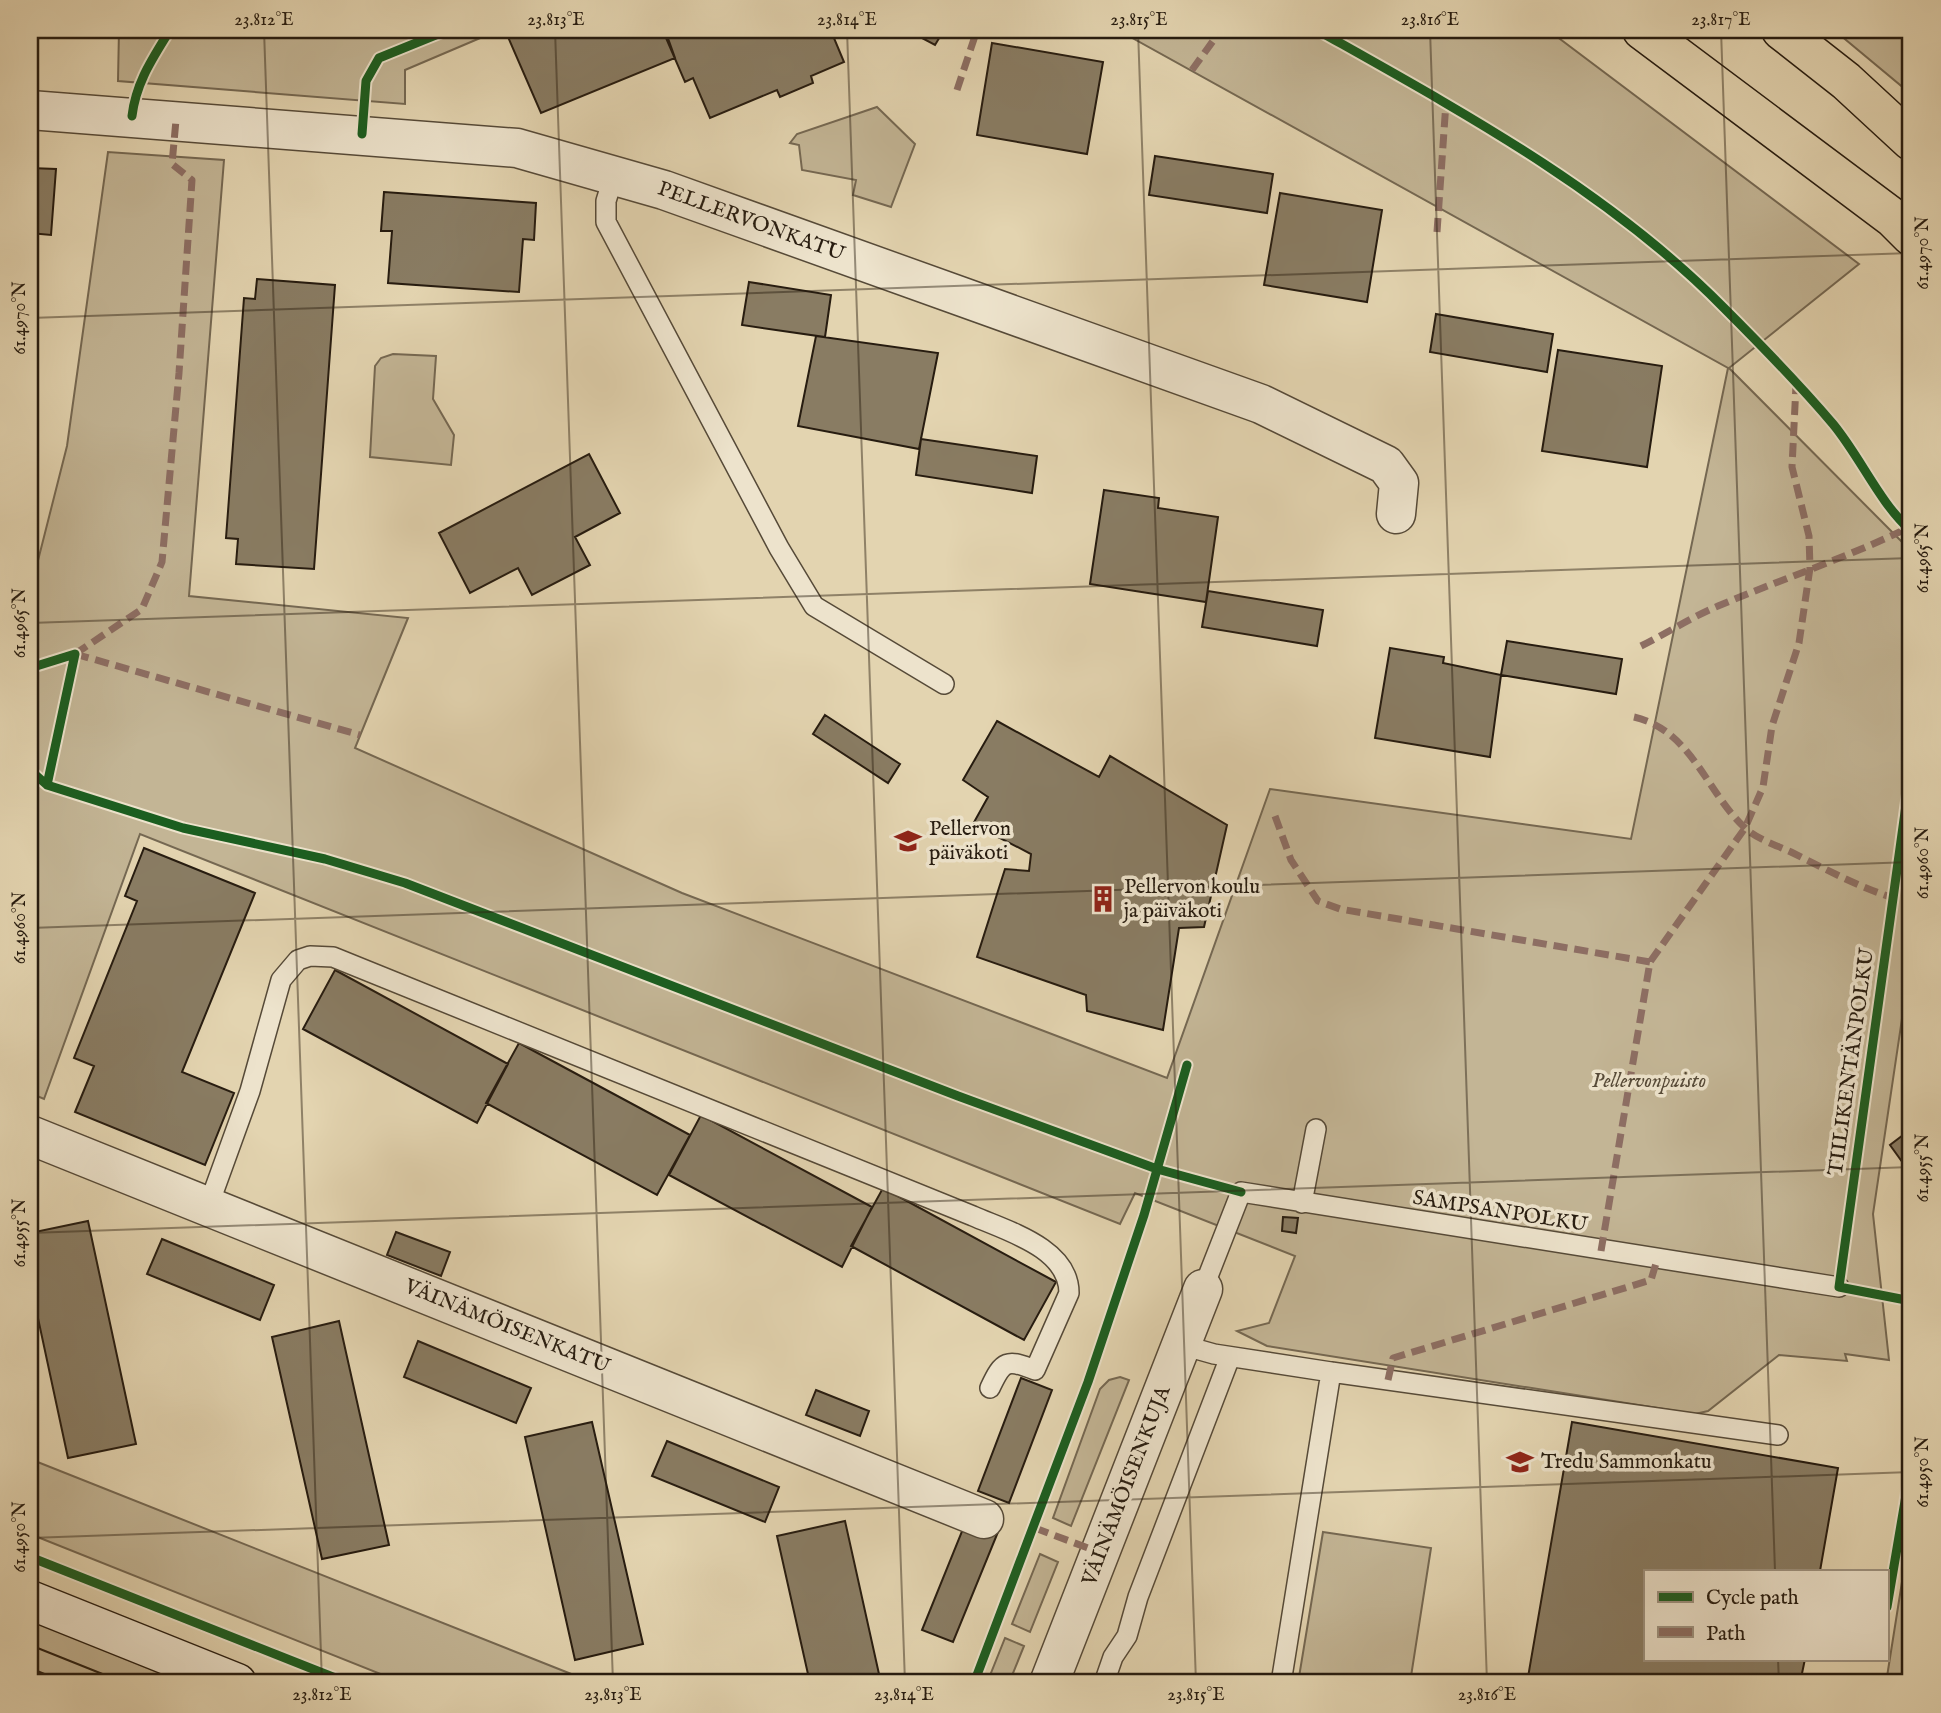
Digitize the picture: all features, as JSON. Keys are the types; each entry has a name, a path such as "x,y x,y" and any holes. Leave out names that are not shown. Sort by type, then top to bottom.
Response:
{"highway":[{"path":"1642,30 1893,218 1911,236"},
{"path":"1781,30 1846,81 1911,141"}],"street":[{"name":"PELLERVONKATU","path":"30,110 517,148 614,175 1261,404 1386,465 1398,483 1395,514"},
{"name":"VÄINÄMÖISENKATU","path":"30,1135 984,1519"},
{"name":"VÄINÄMÖISENKUJA","path":"1049,1683 1203,1289"},
{"path":"30,1600 237,1683"}],"lane":[{"path":"614,175 606,201 607,222 779,548 814,606 944,684"},
{"path":"208,1207 250,1090 281,980 298,960 310,956 333,957 973,1216 1046,1252 1054,1258 1065,1274 1069,1293 1035,1370 1014,1362 1006,1363 998,1370 990,1388"},
{"path":"1301,1203 1316,1129"},
{"name":"SAMPSANPOLKU","path":"1203,1289 1241,1192 1839,1287"},
{"path":"1182,1345 1230,1357 1779,1435"},
{"path":"1104,1683 1113,1657 1127,1636 1138,1597 1230,1357"},
{"path":"1281,1683 1331,1372"}],"green space":[{"path":"119,30 499,30 405,70 405,104 118,81"},
{"name":"Pellervonpuisto","path":"1118,30 1548,30 1859,264 1729,368 1911,551 1911,958 1873,1214 1889,1360 1845,1354 1847,1361 1779,1355 1708,1411 1695,1414 1267,1346 1237,1331 1269,1323 1295,1256 1135,1193 1120,1224 140,834 44,1099 30,1093 30,592 67,446 108,152 224,160 189,596 408,618 355,748 682,893 1167,1078 1270,789 1631,839 1728,368"},
{"path":"1834,30 1911,30 1911,94"},
{"path":"877,107 915,144 891,207 853,195 856,180 802,170 799,145 790,143 797,134"},
{"path":"393,354 436,356 433,399 454,435 451,465 370,457 375,366 381,358"},
{"path":"1120,1377 1129,1380 1071,1526 1053,1518 1100,1389 1109,1380"},
{"path":"30,1459 594,1683 403,1683 30,1534"},
{"path":"1911,1525 1911,1683 1886,1683"},
{"path":"1323,1532 1431,1548 1410,1683 1298,1683"},
{"path":"1040,1554 1058,1562 1030,1632 1012,1624"},
{"path":"30,1614 204,1683 30,1683"},
{"path":"1005,1638 1024,1646 1009,1683 987,1683"}],"building":[{"path":"505,30 665,30 675,58 541,113"},
{"path":"833,30 831,31 844,62 811,76 813,83 780,97 777,90 710,118 693,78 685,82 663,31"},
{"path":"907,30 944,30 935,45"},
{"path":"992,43 1103,62 1087,154 977,135"},
{"path":"1155,156 1273,174 1267,213 1149,195"},
{"path":"30,168 56,169 51,235 30,233"},
{"path":"384,192 536,203 534,240 523,239 519,292 388,283 392,231 381,231"},
{"path":"1280,193 1382,210 1367,302 1264,285"},
{"path":"257,279 335,285 314,569 236,564 238,539 226,538 244,298 255,299"},
{"path":"749,282 831,295 825,337 742,325"},
{"path":"1436,314 1553,334 1547,372 1430,352"},
{"path":"816,336 938,353 919,449 798,426"},
{"path":"1558,350 1662,366 1647,467 1542,451"},
{"path":"921,439 1037,456 1032,493 916,475"},
{"path":"589,454 620,513 575,537 590,565 532,595 518,568 470,593 439,533"},
{"path":"1104,490 1159,498 1158,508 1218,517 1206,602 1090,584"},
{"path":"1208,591 1323,610 1317,646 1202,627"},
{"path":"1507,641 1622,659 1616,694 1501,675"},
{"path":"1390,648 1444,657 1443,663 1501,675 1490,757 1375,738"},
{"path":"825,715 900,764 888,783 813,734"},
{"name":"Pellervon koulu ja päiväkoti","path":"997,721 1099,777 1110,756 1227,825 1204,927 1179,928 1163,1030 1087,1011 1086,995 977,957 1005,869 1029,871 1031,854 973,824 988,797 963,780"},
{"path":"144,848 255,893 182,1072 234,1093 205,1165 75,1112 94,1066 74,1058 137,901 125,896"},
{"path":"335,970 508,1064 477,1123 303,1029"},
{"path":"519,1043 690,1135 657,1195 486,1103"},
{"path":"701,1115 872,1207 842,1267 669,1175"},
{"path":"1911,1129 1911,1156 1903,1163 1890,1145"},
{"path":"883,1188 1056,1282 1024,1340 851,1246"},
{"path":"1283,1217 1298,1218 1296,1233 1282,1231"},
{"path":"88,1221 136,1444 68,1458 30,1281 30,1233"},
{"path":"396,1232 450,1252 441,1276 387,1255"},
{"path":"162,1239 274,1285 260,1320 147,1274"},
{"path":"339,1321 389,1545 322,1559 272,1337"},
{"path":"418,1341 531,1388 516,1423 404,1377"},
{"path":"1021,1378 1052,1390 1009,1503 978,1491"},
{"path":"816,1390 869,1411 860,1436 806,1415"},
{"path":"592,1422 643,1644 575,1660 525,1437"},
{"path":"1572,1422 1838,1468 1820,1570 1644,1570 1644,1660 1805,1660 1800,1683 1527,1683"},
{"path":"667,1441 779,1487 765,1522 652,1476"},
{"path":"967,1519 998,1532 953,1642 922,1630"},
{"path":"845,1521 881,1683 810,1683 777,1536"}],"tram line":[{"path":"30,1645 125,1683"},
{"path":"30,1668 66,1683"}],"marked path":[{"path":"957,90 977,30"},
{"path":"1192,70 1221,30"},
{"path":"1437,232 1446,102"},
{"path":"75,654 142,609 162,562 179,373 192,180 172,164 176,120"},
{"path":"1601,1251 1650,962 1745,828 1763,787 1772,726 1799,643 1810,568 1809,536 1792,467 1796,385"},
{"path":"1641,646 1718,606 1908,528"},
{"path":"75,654 360,735"},
{"path":"1634,717 1654,724 1684,748 1731,812 1749,831 1841,877 1893,898"},
{"path":"1275,816 1291,860 1318,901 1340,909 1650,962"},
{"path":"1388,1380 1393,1358 1651,1280 1657,1260"},
{"path":"1035,1528 1101,1553"}],"cycle path":[{"path":"132,116 141,81 170,30"},
{"path":"362,134 366,81 379,58 448,30"},
{"path":"1317,30 1478,122 1531,155 1632,226 1724,308 1793,379 1833,424 1889,507 1911,531"},
{"path":"30,668 75,654 47,785"},
{"name":"TIILIKENTÄNPOLKU","path":"1911,769 1839,1287 1911,1301"},
{"path":"30,770 47,785 183,828 325,859 405,883 958,1096 1157,1169 1241,1192"},
{"path":"974,1683 1088,1382 1144,1215 1187,1065"},
{"path":"1888,1601 1911,1466"},
{"path":"30,1557 348,1683"}],"place":[{"name":"Pellervon päiväkoti","path":"908,841"},
{"name":"Pellervon koulu ja päiväkoti","path":"1103,899"},
{"name":"Tredu Sammonkatu","path":"1520,1462"}]}
